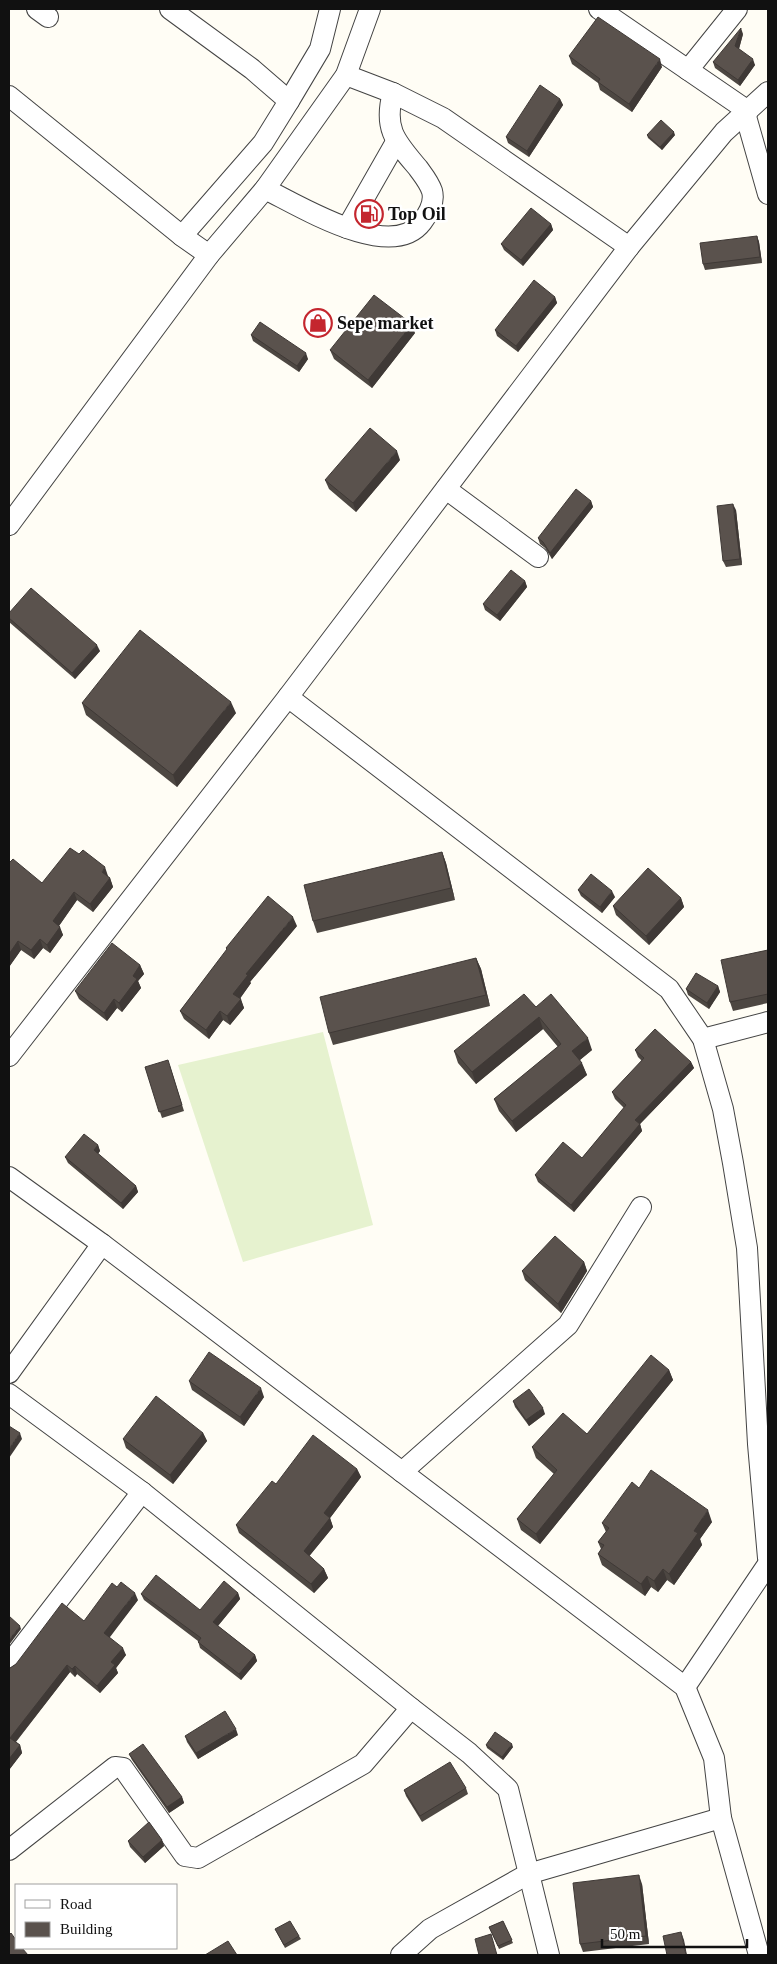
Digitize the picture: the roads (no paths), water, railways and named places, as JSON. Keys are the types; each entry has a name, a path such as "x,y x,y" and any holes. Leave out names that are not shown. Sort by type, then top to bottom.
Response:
{"street":[{"path":"170,9 252,70 289,101"},
{"path":"182,236 263,143 320,49 330,9"},
{"path":"12,513 209,255 265,189 346,75 370,9"},
{"path":"599,9 747,112 768,194"},
{"path":"688,70 737,9"},
{"path":"346,75 393,93 443,118 629,247"},
{"path":"9,1056 288,697 629,247 724,132 768,92"},
{"path":"265,189 347,228 370,235 408,234 417,229 427,217 432,205 432,191 422,173 396,142 389,114 393,93"},
{"path":"9,96 182,236 209,255"},
{"path":"347,228 396,142"},
{"path":"446,489 538,557"},
{"path":"288,697 669,989 703,1039 723,1109 747,1248 758,1444 768,1558"},
{"path":"703,1039 768,1022"},
{"path":"9,1177 102,1244 685,1687 714,1758 721,1818 759,1955"},
{"path":"402,1472 568,1325 641,1206"},
{"path":"9,1373 102,1244"},
{"path":"9,1394 142,1492 411,1708 469,1752 508,1789 549,1955"},
{"path":"9,1664 142,1492"},
{"path":"685,1687 768,1564"},
{"path":"9,1850 115,1767 123,1768 185,1856 198,1858 363,1764 411,1708"},
{"path":"401,1955 430,1929 528,1874 721,1818"}],"place":[{"name":"Top Oil","path":"369,214"},
{"name":"Sepe market","path":"318,323"}]}
